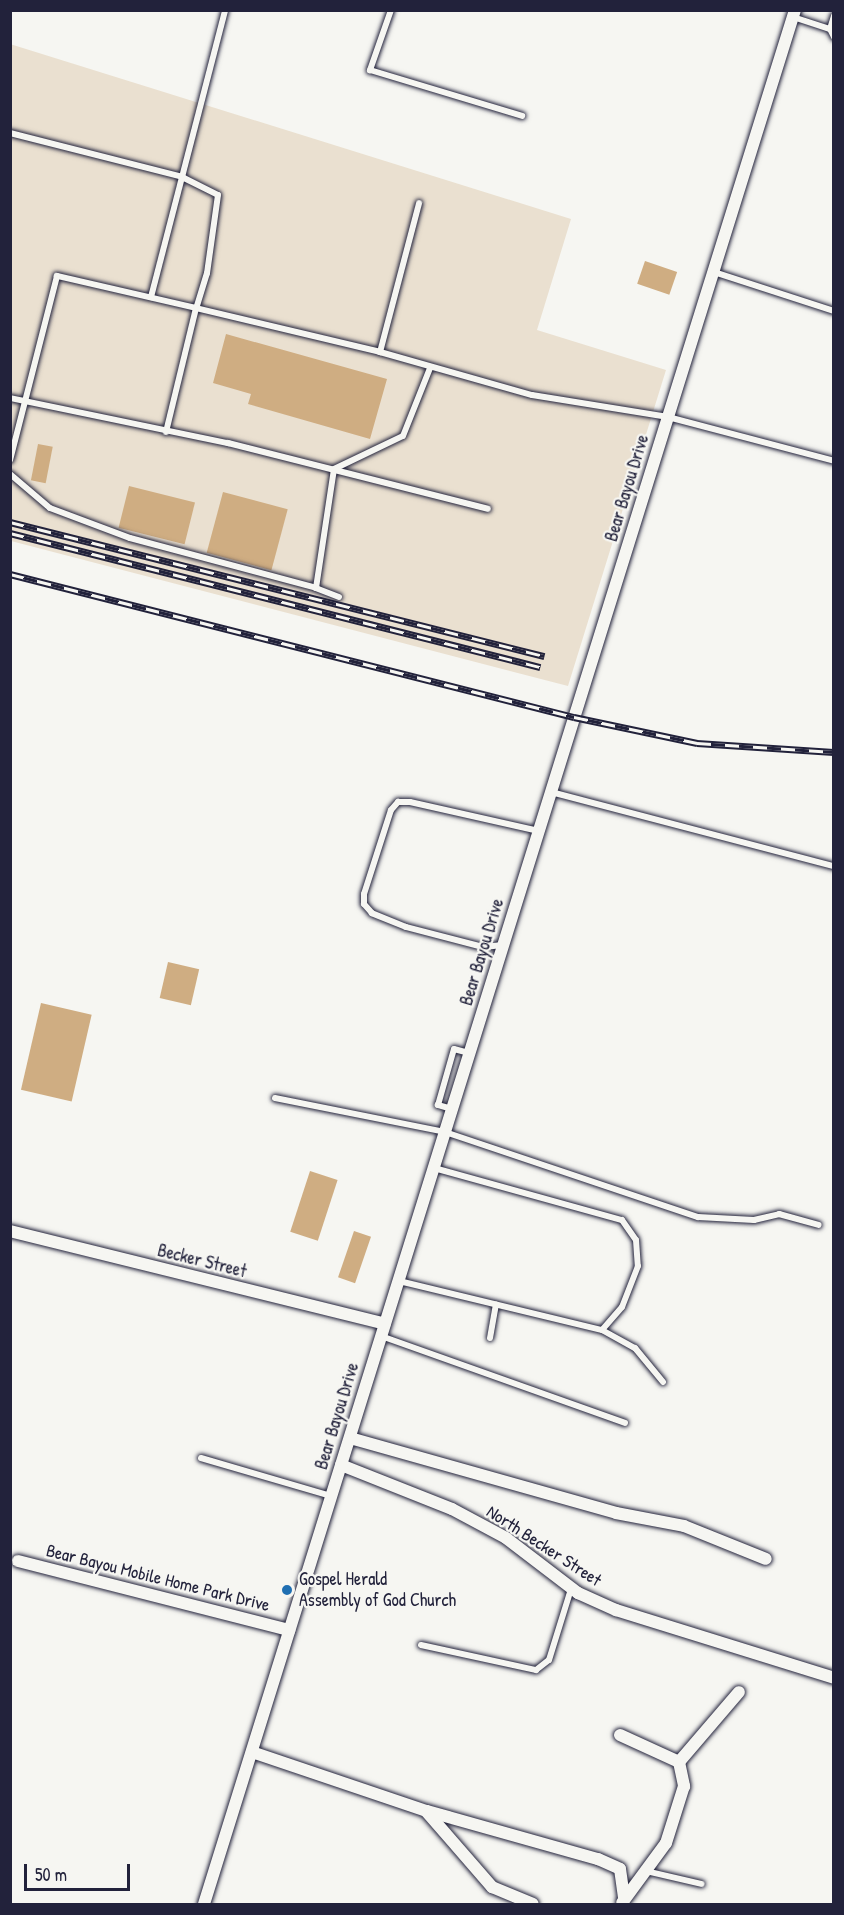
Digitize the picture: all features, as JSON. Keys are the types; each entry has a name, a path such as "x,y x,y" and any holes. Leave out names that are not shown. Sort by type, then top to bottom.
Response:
{"street":[{"name":"Bear Bayou Drive","path":"204,1905 794,14"},
{"name":"Becker Street","path":"10,1232 383,1330"},
{"path":"350,1438 616,1513 684,1527 766,1559"},
{"name":"North Becker Street","path":"341,1465 452,1509 506,1538 571,1589 656,1624 834,1678"},
{"name":"Bear Bayou Mobile Home Park Drive","path":"18,1561 290,1630"},
{"path":"679,1762 739,1692"},
{"path":"620,1736 679,1762"},
{"path":"252,1752 426,1810 598,1859 620,1869 620,1903"},
{"path":"620,1903 666,1843 684,1786 679,1762"},
{"path":"426,1810 492,1887 533,1905"}],"lane":[{"path":"151,297 225,10"},
{"path":"391,10 370,70 522,116"},
{"path":"794,14 830,29 834,37"},
{"path":"830,29 834,16"},
{"path":"10,133 182,177 218,195 207,273 196,308 166,432"},
{"path":"380,352 419,202"},
{"path":"713,272 834,311"},
{"path":"10,460 23,401 57,276 380,352 430,368 532,394 668,417 834,461"},
{"path":"334,469 403,436 430,368"},
{"path":"10,398 334,469 488,509"},
{"path":"316,588 334,469"},
{"path":"10,474 50,508 130,538 316,588 339,597"},
{"path":"551,792 834,866"},
{"path":"503,945 483,947 406,927 372,912 364,904 364,894 391,810 398,802 410,802 539,831"},
{"path":"275,1098 445,1132 698,1216 754,1220 779,1214 819,1225"},
{"path":"434,1168 622,1220 636,1240 638,1266 622,1307 602,1330"},
{"path":"399,1281 602,1330 635,1348 663,1382"},
{"path":"490,1338 496,1305"},
{"path":"383,1330 625,1423"},
{"path":"201,1458 331,1496"},
{"path":"421,1645 536,1670 549,1660 571,1589"},
{"path":"646,1871 702,1884"}],"shaded area":[{"path":"10,44 571,219 537,330 666,370 568,686 11,541"}],"building":[{"path":"645,261 677,272 669,295 637,284"},
{"path":"226,334 387,379 370,439 248,404 251,394 213,383"},
{"path":"38,444 53,447 46,483 31,480"},
{"path":"129,486 195,502 185,544 119,528"},
{"path":"223,492 288,509 271,570 207,553"},
{"path":"168,962 199,969 191,1005 160,998"},
{"path":"41,1003 92,1015 72,1101 21,1090"},
{"path":"310,1171 338,1180 318,1241 290,1232"},
{"path":"354,1231 371,1237 355,1283 338,1277"}],"railway":[{"path":"10,522 544,656"},
{"path":"10,533 540,667"},
{"path":"10,574 574,717 697,743 834,752"}],"place":[{"name":"Gospel Herald Assembly of God Church","path":"287,1590"}]}
